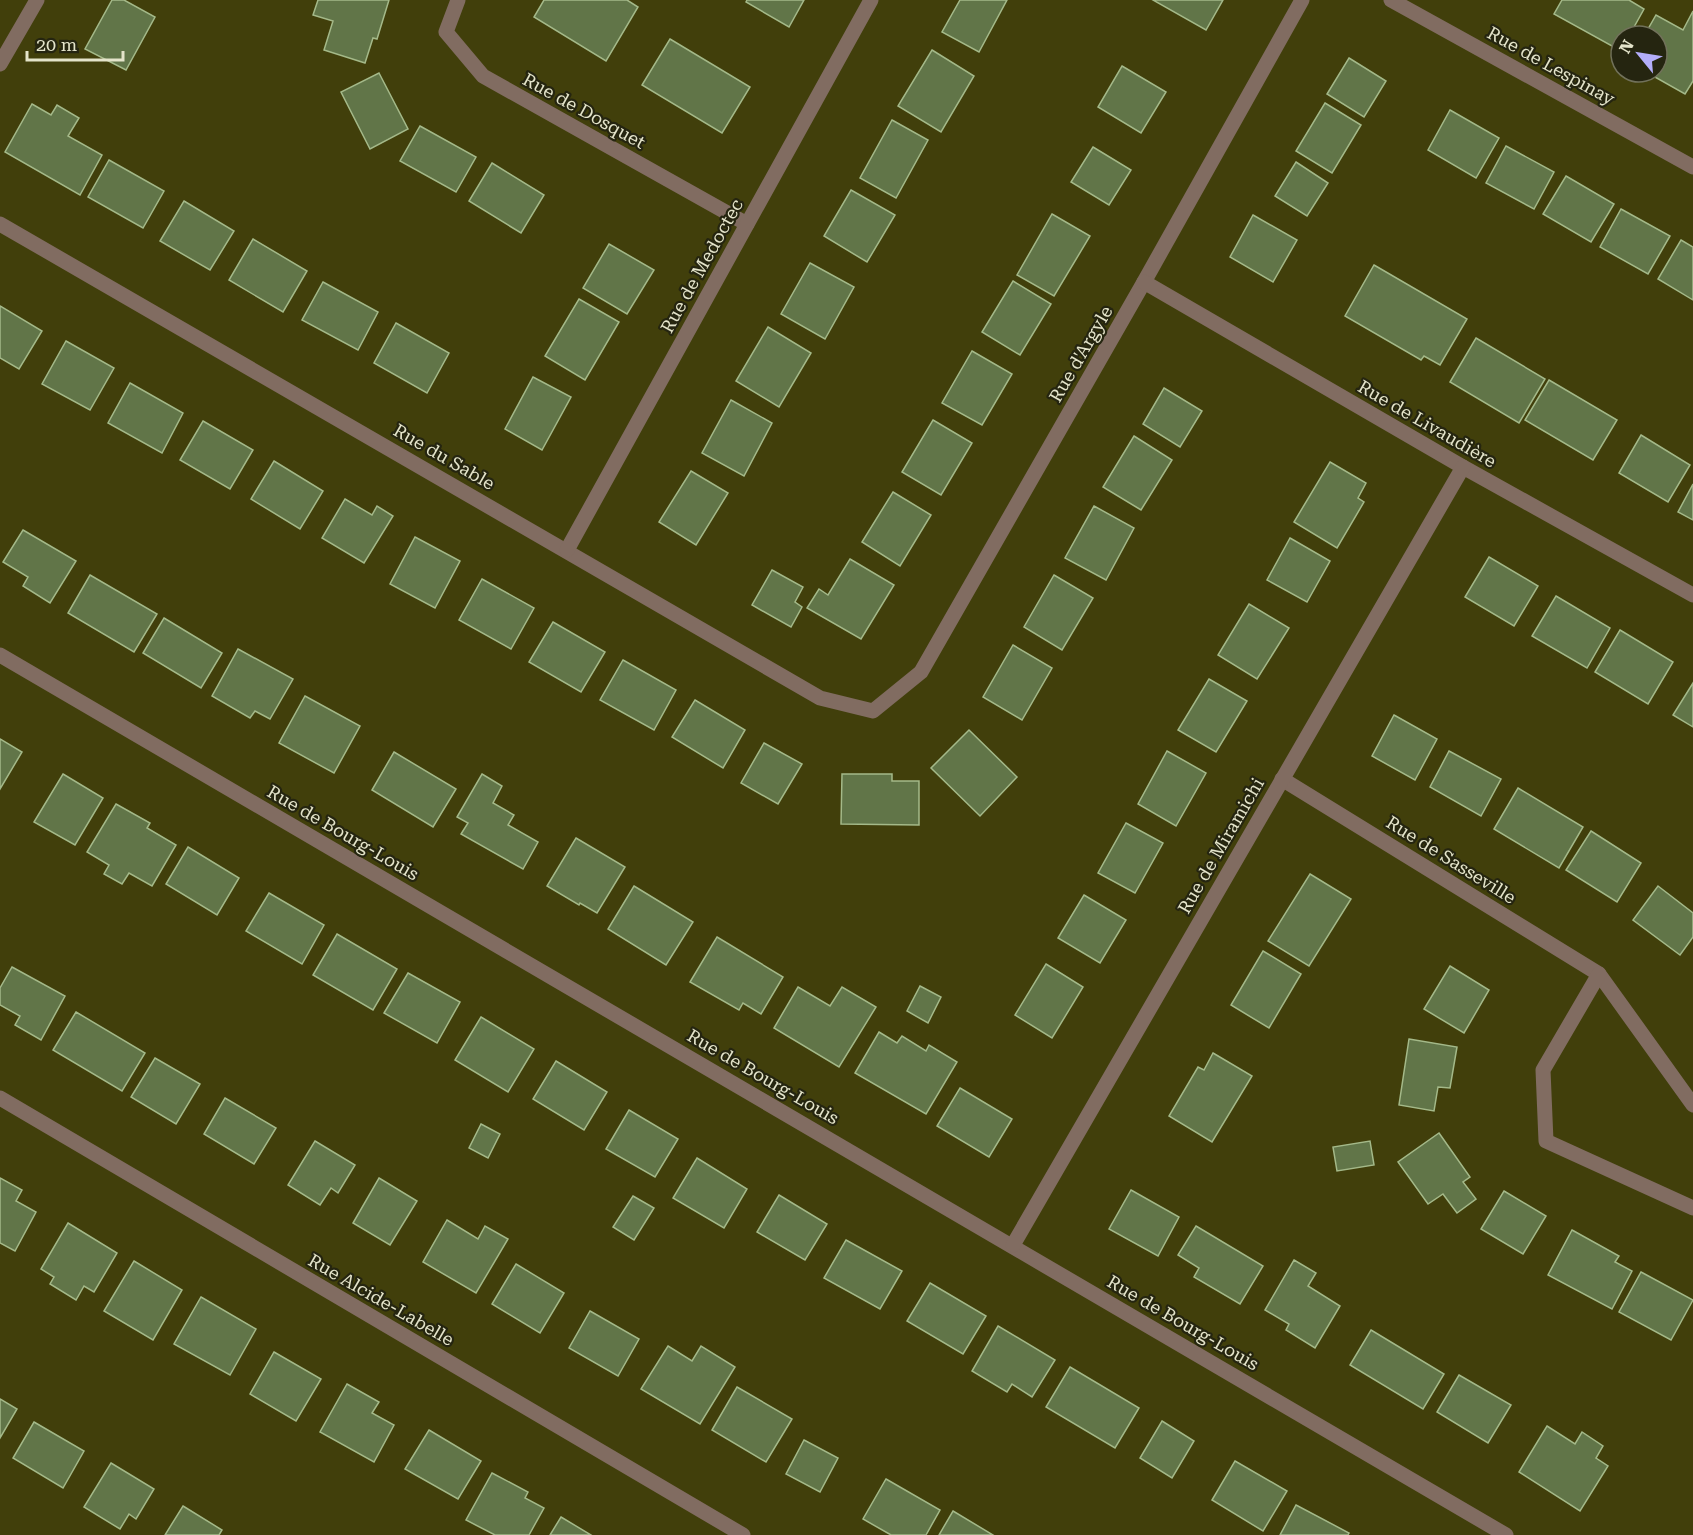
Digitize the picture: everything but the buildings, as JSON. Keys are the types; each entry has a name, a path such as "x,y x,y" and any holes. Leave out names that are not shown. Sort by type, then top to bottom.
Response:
{"street":[{"path":"0,64 37,0"},
{"name":"Rue de Dosquet","path":"458,0 446,32 483,76 747,224"},
{"name":"Rue de Medoctec","path":"567,550 871,0"},
{"name":"Rue d'Argyle","path":"873,711 921,672 1302,0"},
{"name":"Rue de Lespinay","path":"1391,0 1693,167"},
{"name":"Rue du Sable","path":"0,224 820,698 873,711"},
{"name":"Rue de Livaudière","path":"1144,282 1463,467 1693,595"},
{"name":"Rue de Miramichi","path":"1013,1245 1463,467"},
{"name":"Rue de Bourg-Louis","path":"0,655 1506,1535"},
{"name":"Rue de Sasseville","path":"1282,779 1599,974 1693,1105"},
{"path":"1599,974 1544,1070 1545,1141 1693,1208"},
{"name":"Rue Alcide-Labelle","path":"0,1098 743,1535"}]}
